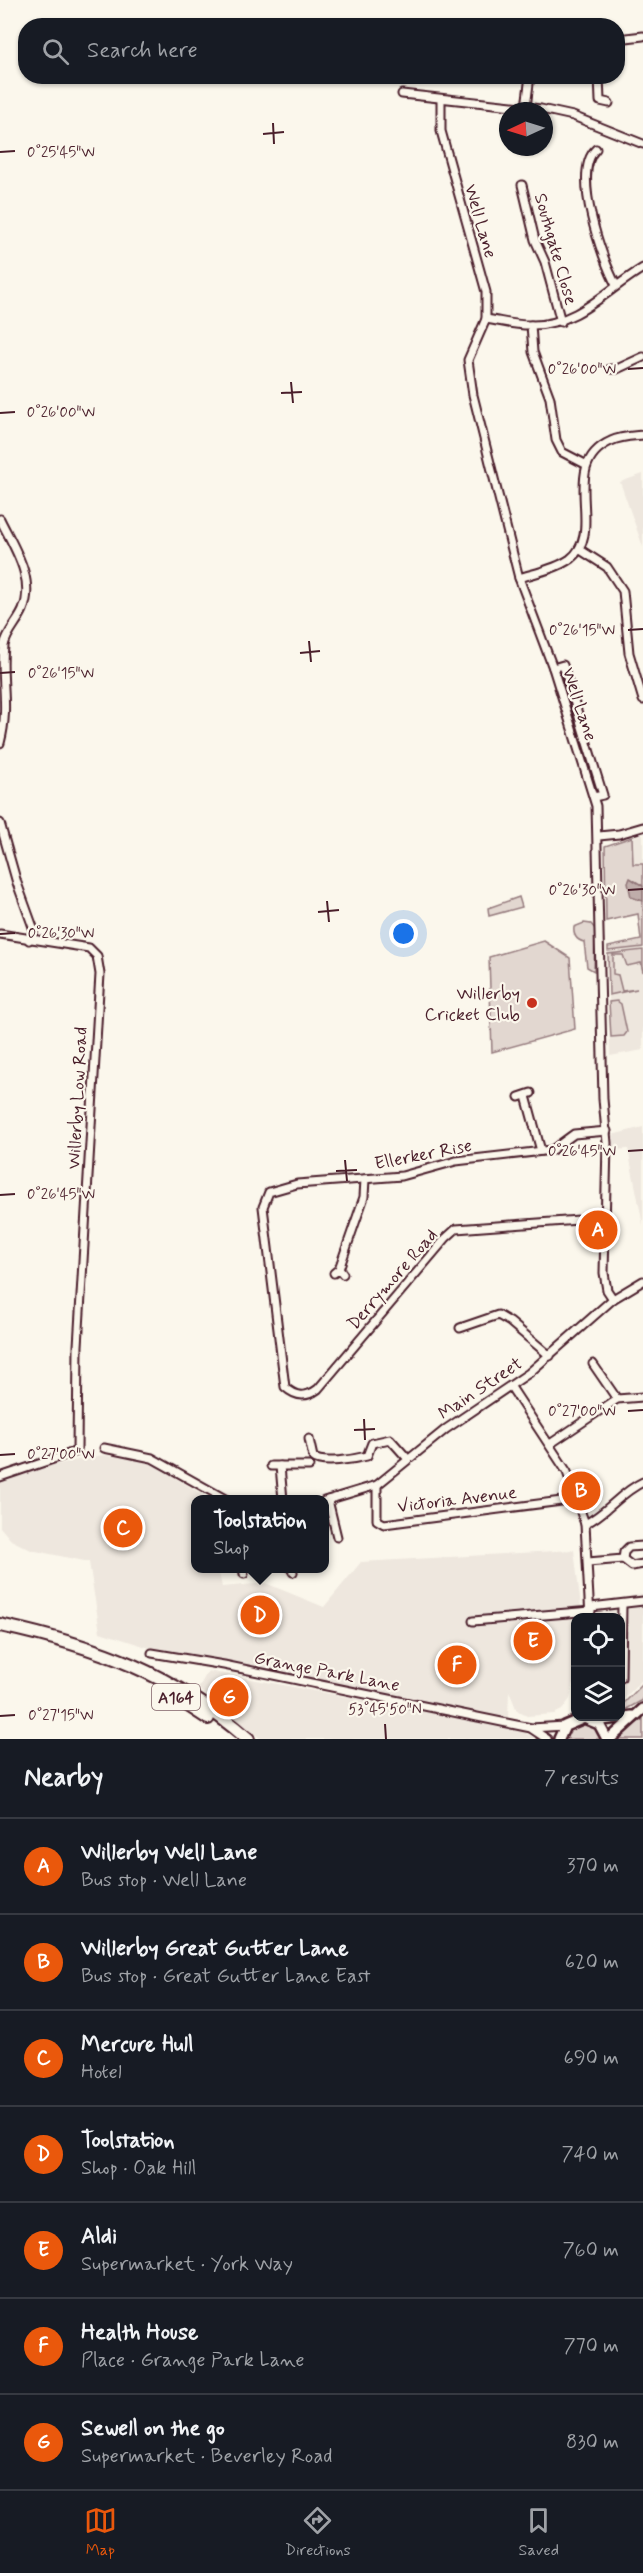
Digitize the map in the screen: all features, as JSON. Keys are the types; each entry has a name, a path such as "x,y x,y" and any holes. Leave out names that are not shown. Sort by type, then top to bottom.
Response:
{"highway":[{"name":"A164","path":"0,1625 50,1636 118,1662 190,1694 248,1739"},
{"name":"A164","path":"0,1631 118,1662 163,1689 236,1739"}],"main road":[{"path":"594,1721 603,1728 608,1739 632,1716 643,1709"},
{"path":"625,1717 632,1716"},
{"path":"560,1739 565,1726 572,1721"}],"street":[{"path":"625,38 643,36"},
{"path":"527,102 529,84"},
{"path":"599,84 600,101 609,102"},
{"path":"402,94 499,104"},
{"name":"Well Lane","path":"441,99 441,131 486,292 486,319 468,360 470,375 519,578 553,668 594,797 599,836 603,1081 607,1131 604,1273 607,1290 613,1299"},
{"path":"553,112 573,116 643,144"},
{"path":"596,149 588,162 586,182 604,262 616,285"},
{"name":"Southgate Close","path":"522,185 535,240 545,262 561,322"},
{"path":"486,319 531,325 561,322 586,309 616,285 643,268"},
{"path":"531,325 533,352 550,398 556,440 562,452 587,465"},
{"path":"610,369 617,369 643,357"},
{"path":"519,578 572,558 579,549 584,525 584,477 587,465 594,454 611,441 643,435"},
{"path":"0,519 23,569 27,587 26,602 4,646 6,713 0,743"},
{"path":"579,549 607,567 623,591 629,653 641,683 643,700"},
{"path":"553,668 563,665 603,798 594,797"},
{"path":"0,823 17,883 34,930 46,942"},
{"path":"599,836 619,834 643,827"},
{"path":"28,940 34,930"},
{"name":"Willerby Low Road","path":"0,934 89,948 97,956 100,974 78,1346 77,1451 0,1477"},
{"path":"525,1096 541,1151"},
{"name":"Ellerker Rise","path":"293,1394 285,1387 284,1381 263,1207 269,1192 297,1184 402,1176 456,1161 552,1150 574,1134 607,1131"},
{"path":"338,1272 364,1197 364,1179"},
{"name":"Derrymore Road","path":"293,1394 304,1396 318,1389 456,1229 606,1218"},
{"name":"Main Street","path":"329,1500 377,1485 407,1458 446,1429 511,1387 550,1356 613,1299 643,1281"},
{"path":"459,1328 474,1318 491,1316 504,1318 550,1356"},
{"path":"597,1366 617,1398"},
{"path":"511,1387 567,1472 577,1499 585,1524 591,1612"},
{"path":"550,1444 617,1398 643,1397"},
{"path":"309,1439 312,1457 319,1461 349,1461 367,1456 368,1441 390,1439 407,1458"},
{"path":"104,1448 152,1458 218,1495"},
{"path":"271,1466 309,1466"},
{"path":"280,1466 283,1495"},
{"path":"585,1524 598,1517 633,1487 643,1482"},
{"name":"Victoria Avenue","path":"377,1485 376,1515 377,1520 384,1524 577,1499"},
{"path":"329,1511 337,1537"},
{"path":"623,1559 624,1552 629,1548 643,1546"},
{"path":"588,1562 623,1559 632,1566 643,1564"},
{"path":"473,1621 591,1612 643,1600"},
{"path":"621,1667 622,1604"},
{"name":"Grange Park Lane","path":"152,1653 224,1665 531,1728 565,1726"},
{"name":"Grange Park Lane","path":"531,1728 547,1739"}],"shaded area":[{"path":"643,474 643,547 620,482"},
{"path":"643,834 643,1050 610,1056 608,947 641,940 638,914 606,921 606,866 633,865 632,837"},
{"path":"632,837 633,864 643,864 643,947 608,951 608,947 641,940 638,914 606,921 605,846"},
{"path":"630,878 643,886 643,901 631,897 628,883"},
{"path":"519,897 522,907 489,916 488,908"},
{"path":"584,923 591,924 595,929 594,971 587,967 584,942 576,937 574,932 574,927"},
{"name":"Willerby Cricket Club","path":"544,941 570,958 575,1029 492,1052 489,957"},
{"path":"643,950 643,972 641,963 627,966 623,955 613,955 613,974 618,975 622,991 637,989 609,995 608,954"},
{"path":"617,1001 621,1004 627,1032 624,1036 611,1037 609,1002"},
{"path":"643,1127 643,1225 628,1149 613,1150 612,1135"},
{"path":"103,1455 147,1461 203,1495 191,1495 191,1573 219,1573 222,1587 265,1583 324,1607 361,1562 574,1550 581,1607 514,1613 513,1619 571,1617 570,1699 562,1710 554,1714 527,1716 517,1711 509,1691 508,1718 156,1650 100,1632 89,1562 31,1550 11,1540 0,1527 0,1482 48,1466"},
{"path":"643,1594 643,1679 625,1698 625,1613 596,1613 597,1602"},
{"path":"208,1671 518,1729 537,1739 261,1739 198,1689"},
{"path":"643,1684 643,1700 625,1710 625,1702"},
{"path":"643,1719 643,1739 618,1739 620,1733"},
{"path":"586,1722 597,1728 603,1739 564,1739 568,1729"}],"place":[{"name":"Willerby Cricket Club","path":"532,1003"},
{"name":"Willerby Well Lane","path":"598,1230"},
{"name":"Willerby Great Gutter Lane","path":"581,1491"},
{"name":"Mercure Hull","path":"123,1528"},
{"name":"Toolstation","path":"260,1615"},
{"name":"Aldi","path":"533,1641"},
{"name":"Health House","path":"457,1665"},
{"name":"Sewell on the go","path":"229,1697"}]}
